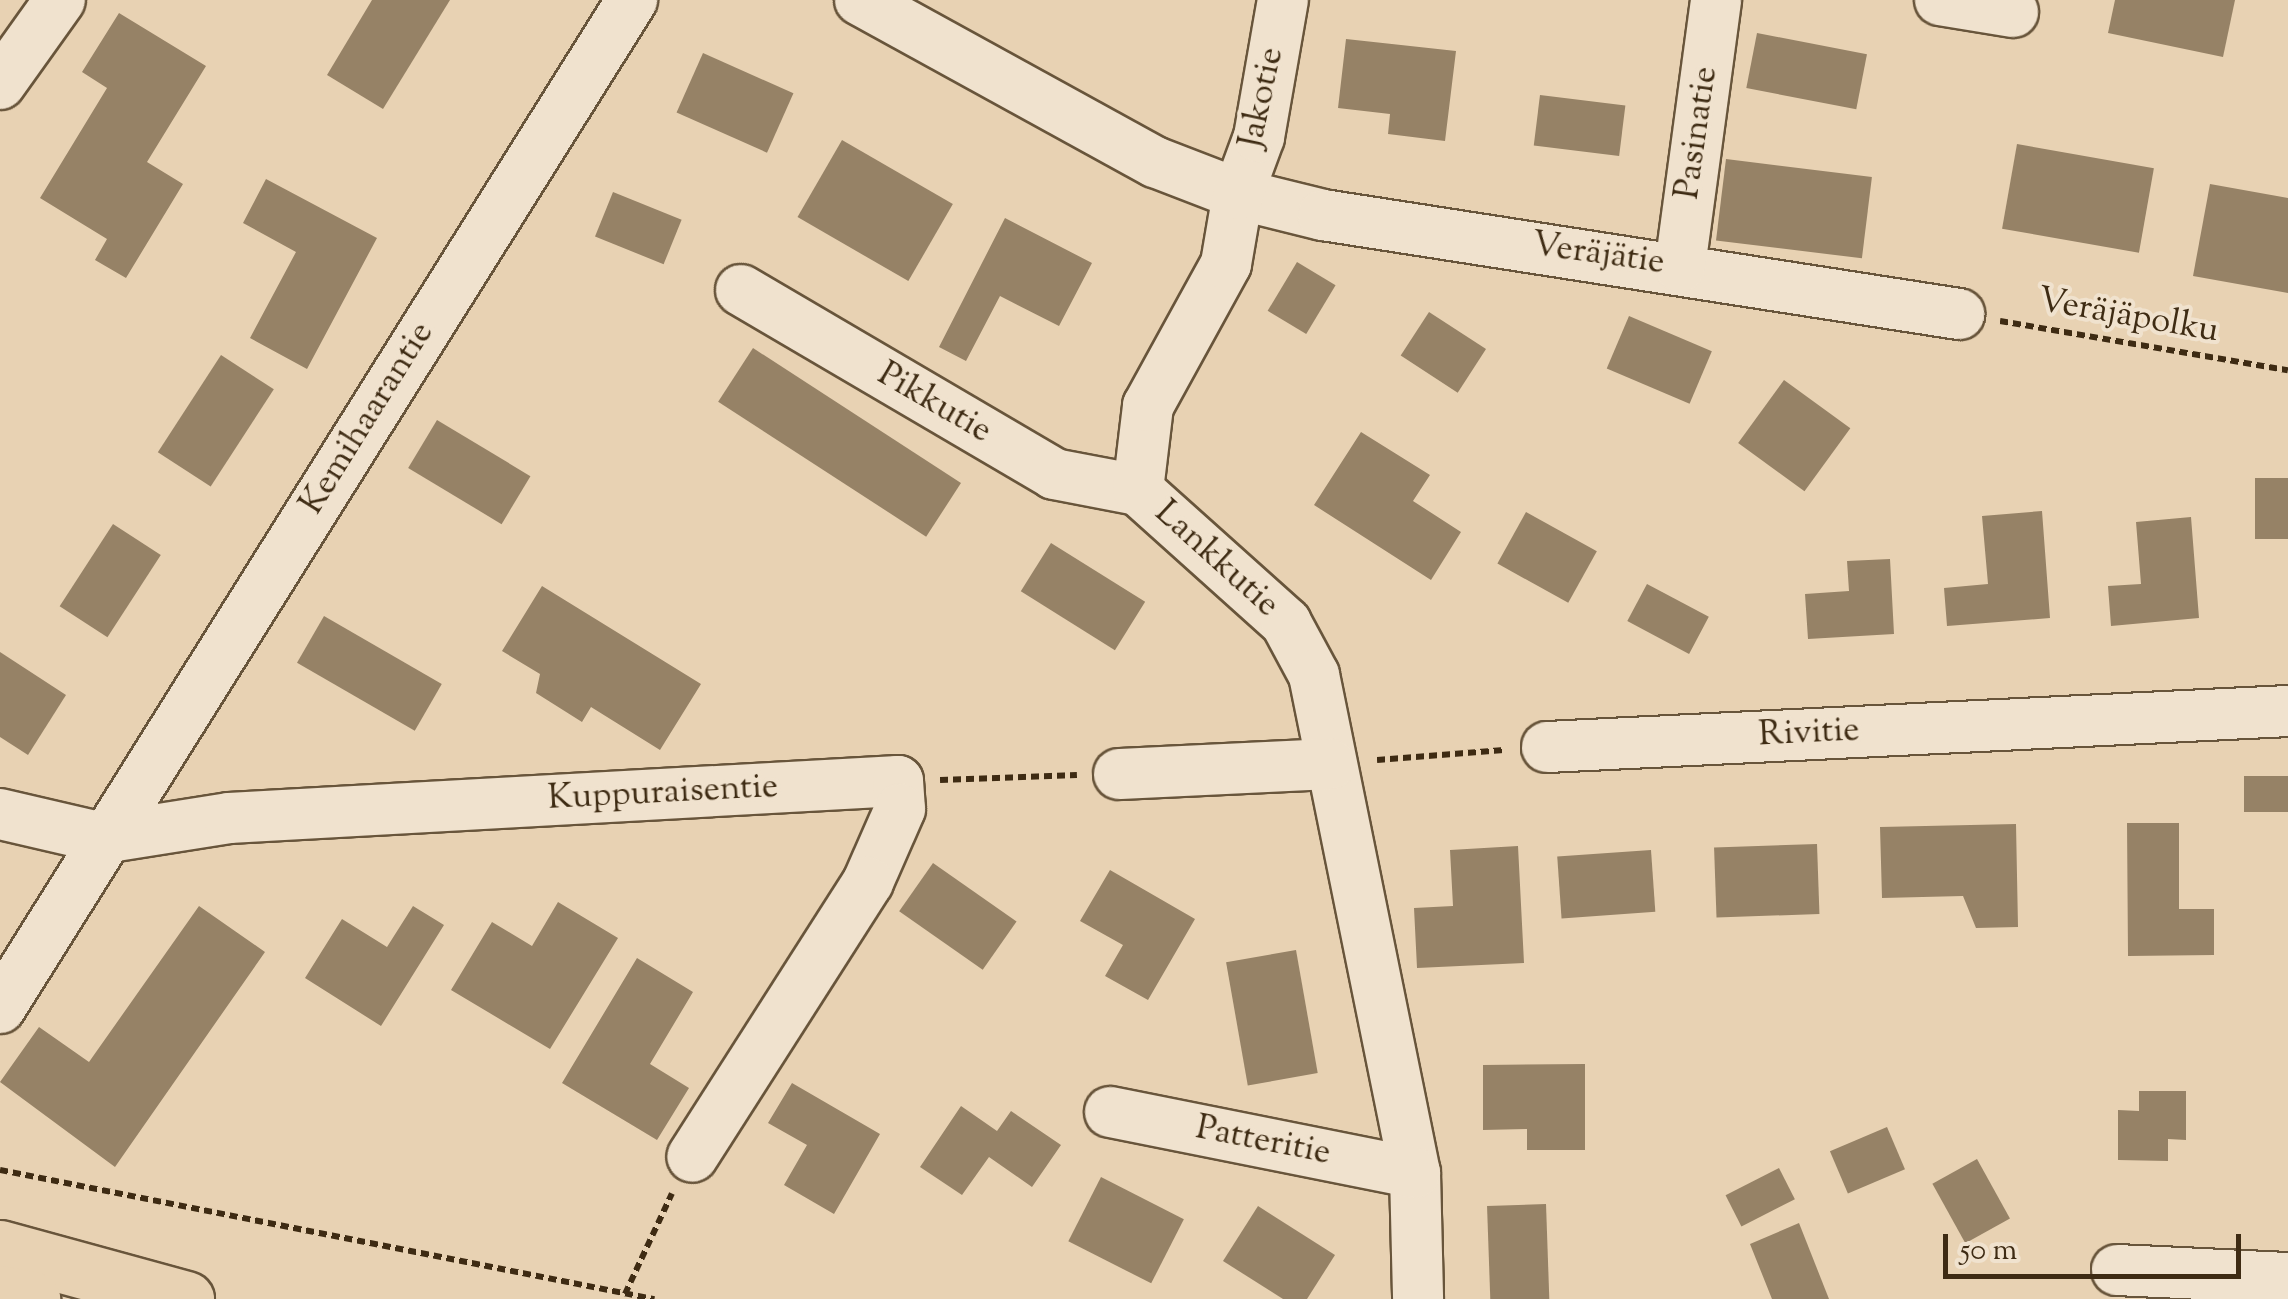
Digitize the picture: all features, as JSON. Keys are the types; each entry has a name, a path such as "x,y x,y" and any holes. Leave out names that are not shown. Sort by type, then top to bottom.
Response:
{"main road":[{"path":"0,1248 186,1299"},
{"path":"0,1293 32,1299"}],"street":[{"path":"0,84 60,0"},
{"name":"Kemihaarantie","path":"0,1008 103,838 632,0"},
{"path":"860,0 1155,162 1238,194"},
{"name":"Jakotie","path":"1238,194 1260,137 1283,0"},
{"name":"Pasinatie","path":"1680,267 1716,0"},
{"path":"1940,0 2013,12"},
{"name":"Veräjätie","path":"1238,194 1324,214 1680,267 1959,314"},
{"name":"Lankkutie","path":"1238,194 1226,264 1148,406 1138,490 1286,623 1314,675 1415,1173 1418,1299"},
{"name":"Pikkutie","path":"740,290 1054,474 1138,490"},
{"name":"Rivitie","path":"1547,747 2288,711"},
{"path":"1119,774 1331,764"},
{"path":"692,1157 868,882 900,809 898,781"},
{"name":"Kuppuraisentie","path":"0,814 103,838 229,818 898,781"},
{"name":"Patteritie","path":"1110,1112 1415,1173"},
{"path":"2117,1270 2288,1278"}],"path":[{"name":"Veräjäpolku","path":"1959,314 2288,370"},
{"path":"1331,764 1547,747"},
{"path":"898,781 1119,774"},
{"path":"625,1294 692,1157"},
{"path":"0,1170 654,1299"}],"building":[{"path":"372,0 450,0 383,109 327,75"},
{"path":"2115,0 2235,0 2223,57 2108,33"},
{"path":"119,13 206,66 147,162 183,184 126,278 95,260 107,239 40,198 107,88 82,72"},
{"path":"1757,33 1867,54 1856,109 1746,88"},
{"path":"1346,39 1456,51 1445,141 1388,134 1390,114 1338,108"},
{"path":"703,53 793,93 767,153 677,112"},
{"path":"1540,95 1625,105 1619,156 1534,146"},
{"path":"842,140 953,204 908,281 798,217"},
{"path":"2017,144 2154,168 2139,253 2002,229"},
{"path":"1726,159 1872,177 1862,258 1716,240"},
{"path":"266,179 377,238 307,369 250,338 296,252 243,223"},
{"path":"2210,184 2288,198 2288,293 2193,276"},
{"path":"613,192 682,220 664,264 595,237"},
{"path":"1005,218 1092,263 1059,326 1000,296 966,361 939,347"},
{"path":"1297,262 1336,285 1306,334 1268,311"},
{"path":"1429,312 1486,349 1458,393 1401,356"},
{"path":"1629,316 1712,351 1690,404 1607,368"},
{"path":"753,348 961,483 926,537 718,402"},
{"path":"221,355 274,389 211,487 158,452"},
{"path":"1784,380 1850,428 1804,491 1738,443"},
{"path":"437,420 530,476 502,524 408,468"},
{"path":"1361,432 1430,475 1413,501 1461,532 1431,580 1314,505"},
{"path":"2255,478 2288,478 2288,539 2255,539"},
{"path":"2042,511 2050,618 1947,626 1944,588 1988,584 1982,516"},
{"path":"1526,512 1597,551 1568,603 1497,564"},
{"path":"2191,517 2199,618 2111,626 2108,586 2141,584 2136,522"},
{"path":"113,524 161,555 107,637 60,606"},
{"path":"1051,543 1145,602 1115,650 1021,591"},
{"path":"1890,559 1894,634 1808,639 1805,594 1849,591 1847,561"},
{"path":"1647,584 1709,617 1689,654 1627,621"},
{"path":"542,586 701,684 660,750 591,707 582,722 536,693 540,674 502,651"},
{"path":"324,616 442,684 415,731 297,663"},
{"path":"0,652 66,695 28,755 0,737"},
{"path":"2244,776 2288,776 2288,812 2244,812"},
{"path":"2127,823 2179,823 2179,909 2214,909 2214,955 2128,956"},
{"path":"2016,824 2018,927 1976,928 1963,896 1882,898 1880,827"},
{"path":"1817,844 1819,914 1717,918 1714,848"},
{"path":"1518,846 1524,963 1417,968 1414,908 1453,906 1450,850"},
{"path":"1651,850 1655,912 1562,918 1557,857"},
{"path":"933,863 1017,922 983,970 899,911"},
{"path":"1110,870 1195,919 1148,1000 1105,976 1123,945 1080,921"},
{"path":"558,902 618,938 550,1049 451,990 492,922 532,946"},
{"path":"199,906 265,952 115,1167 0,1082 39,1027 89,1062"},
{"path":"413,906 444,925 381,1026 305,978 342,919 387,947"},
{"path":"1296,950 1318,1073 1248,1085 1226,962"},
{"path":"637,958 693,992 650,1064 689,1088 657,1140 562,1083"},
{"path":"1585,1064 1585,1150 1527,1150 1527,1129 1483,1130 1483,1065"},
{"path":"792,1083 880,1134 834,1214 784,1185 807,1145 768,1123"},
{"path":"2139,1091 2186,1091 2186,1140 2168,1139 2168,1161 2118,1160 2118,1110 2139,1111"},
{"path":"961,1106 997,1131 1011,1111 1061,1145 1032,1187 989,1157 962,1195 920,1167"},
{"path":"1887,1127 1905,1169 1848,1194 1830,1151"},
{"path":"1977,1159 2010,1218 1965,1243 1932,1184"},
{"path":"1779,1168 1795,1199 1741,1226 1726,1195"},
{"path":"1101,1177 1184,1219 1151,1283 1068,1241"},
{"path":"1546,1204 1549,1299 1490,1299 1487,1206"},
{"path":"1258,1206 1335,1255 1307,1299 1283,1299 1223,1261"},
{"path":"1799,1223 1829,1299 1772,1299 1750,1244"}]}
